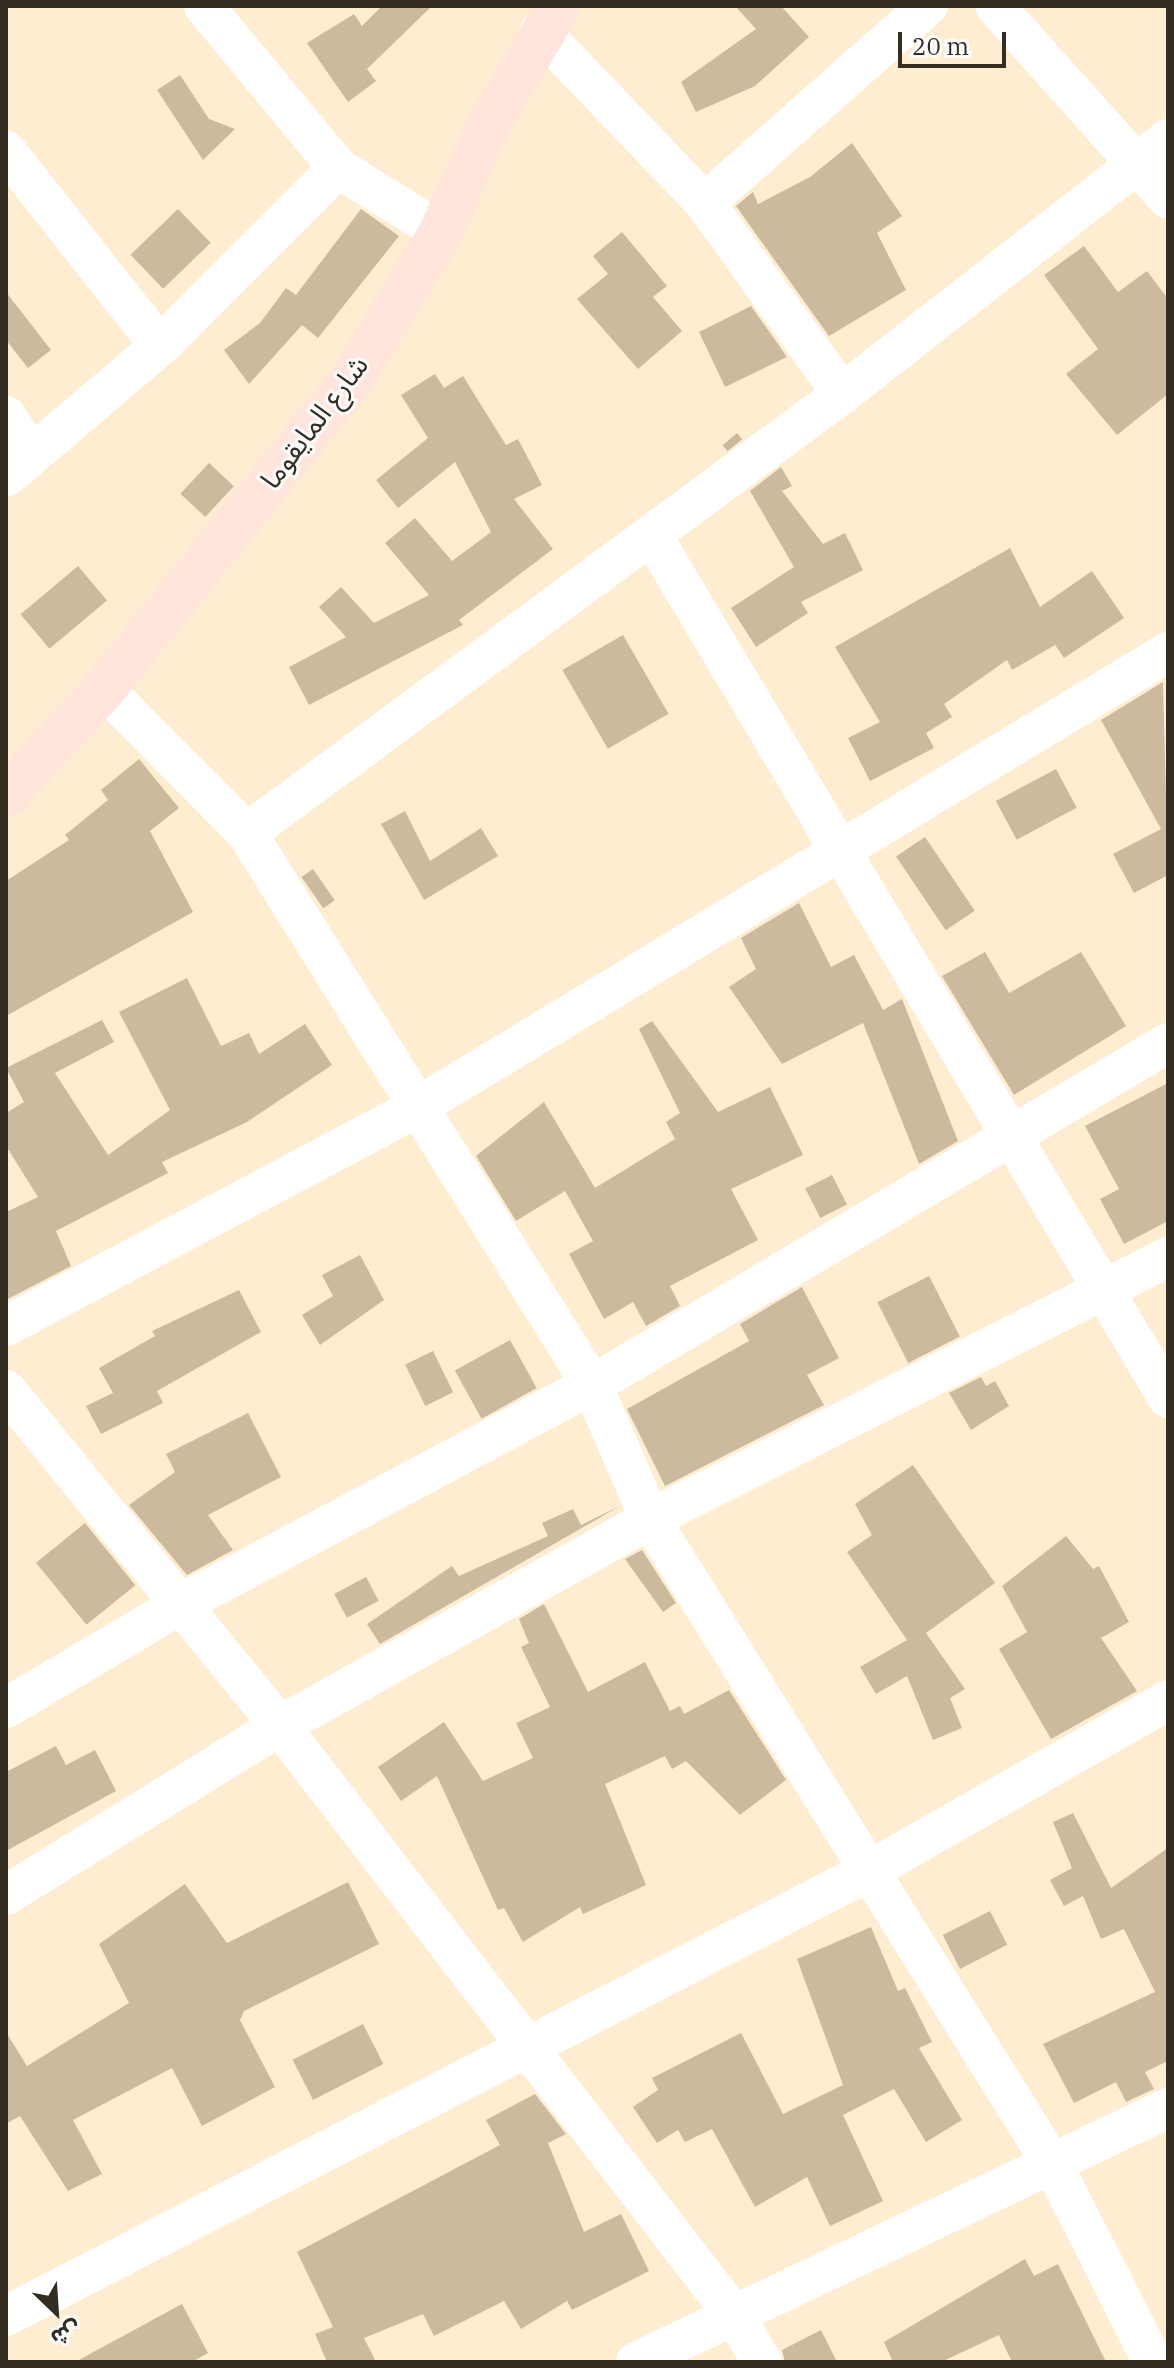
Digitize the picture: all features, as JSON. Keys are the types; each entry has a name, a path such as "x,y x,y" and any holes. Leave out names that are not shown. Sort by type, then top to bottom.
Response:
{"street":[{"path":"204,6 338,168 441,232"},
{"path":"705,203 928,6"},
{"path":"995,6 1153,150 1168,199"},
{"path":"549,19 705,203 842,394"},
{"name":"شارع المايقوما","path":"6,796 104,689 352,379 441,232 549,19"},
{"path":"247,833 842,394 1153,150"},
{"path":"6,151 160,346"},
{"path":"6,416 18,465 160,346 338,168"},
{"path":"652,536 834,849 1014,1136 1168,1398"},
{"path":"6,1326 414,1109 834,849 1168,652"},
{"path":"104,689 247,833 414,1109 592,1385 650,1519 867,1872 1054,2167 1153,2362"},
{"path":"6,1708 181,1604 592,1385 1168,1043"},
{"path":"6,1895 280,1726 650,1519 1108,1292 1168,1257"},
{"path":"6,1390 280,1726 734,2315 762,2362"},
{"path":"6,2316 867,1872 1168,1700"},
{"path":"636,2362 1054,2167 1168,2108"}],"building":[{"path":"382,6 432,6 367,69 376,81 348,102 307,43 354,14 362,26"},
{"path":"735,6 781,6 809,37 755,86 696,112 681,82 756,29"},
{"path":"180,75 209,119 235,129 203,160 157,90"},
{"path":"852,143 902,216 877,233 906,290 829,336 736,206 753,192 758,204 810,177"},
{"path":"178,209 211,243 163,289 131,255"},
{"path":"361,209 399,236 318,338 302,325 249,384 224,350 260,323 286,288 296,295"},
{"path":"622,232 667,286 653,297 682,331 638,369 577,299 608,274 593,256"},
{"path":"1084,246 1118,292 1147,271 1168,299 1168,394 1117,435 1066,374 1098,349 1044,275"},
{"path":"6,292 51,350 28,368 6,340"},
{"path":"751,306 787,357 725,387 699,332"},
{"path":"435,374 444,388 463,376 506,445 518,439 542,485 514,499 553,549 459,620 463,625 309,705 289,667 346,637 319,607 341,587 374,623 429,595 385,543 415,518 452,561 491,532 455,462 398,508 376,480 428,438 401,395"},
{"path":"737,433 742,439 728,451 722,445"},
{"path":"209,463 234,486 205,517 180,494"},
{"path":"781,467 792,486 782,491 823,544 845,533 863,570 801,602 808,613 756,647 731,608 794,567 750,491"},
{"path":"1010,548 1040,607 1092,571 1124,618 1064,658 1055,645 1012,670 1007,660 944,704 952,717 926,733 934,748 870,781 848,738 880,722 835,647"},
{"path":"78,566 107,600 49,649 21,614"},
{"path":"623,635 668,714 608,749 562,670"},
{"path":"1163,682 1168,875 1134,893 1113,854 1161,829 1101,720"},
{"path":"139,759 179,808 150,831 193,912 6,1016 6,881 69,840 65,835 108,800 101,790"},
{"path":"1056,769 1077,808 1017,840 996,801"},
{"path":"405,811 430,861 481,828 498,856 424,900 381,824"},
{"path":"925,837 975,911 946,930 896,857"},
{"path":"313,869 335,900 323,908 302,877"},
{"path":"799,903 831,967 854,955 883,1010 902,999 958,1141 919,1164 863,1023 782,1064 729,987 756,969 741,938"},
{"path":"985,952 1009,993 1081,952 1126,1026 1014,1095 942,976"},
{"path":"187,978 221,1046 249,1033 259,1054 305,1024 332,1065 247,1122 162,1162 168,1173 56,1231 71,1266 6,1300 6,1212 38,1197 6,1146 6,1113 24,1102 6,1068 102,1020 114,1042 55,1073 108,1155 170,1110 119,1012"},
{"path":"652,1021 718,1112 770,1087 803,1155 731,1189 758,1240 670,1286 680,1306 646,1326 633,1302 604,1319 569,1254 593,1241 565,1191 516,1221 476,1156 544,1102 595,1188 675,1139 666,1122 680,1113 639,1029"},
{"path":"1168,1083 1168,1221 1124,1244 1100,1199 1119,1189 1085,1126"},
{"path":"832,1175 847,1204 820,1218 805,1189"},
{"path":"360,1255 384,1300 320,1345 302,1315 333,1296 322,1275"},
{"path":"929,1276 960,1337 908,1363 877,1302"},
{"path":"802,1287 839,1358 807,1375 824,1405 665,1486 627,1409 749,1341 740,1324"},
{"path":"239,1290 261,1332 157,1391 163,1403 101,1434 86,1406 113,1393 99,1368 155,1336 152,1331"},
{"path":"510,1340 537,1388 482,1419 455,1371"},
{"path":"433,1351 453,1392 425,1406 405,1365"},
{"path":"981,1377 986,1386 995,1381 1009,1406 971,1430 949,1393"},
{"path":"248,1413 281,1477 208,1515 233,1550 187,1575 129,1505 175,1472 166,1454"},
{"path":"913,1465 995,1583 926,1633 965,1689 950,1698 962,1728 933,1740 907,1676 876,1694 860,1667 907,1640 847,1552 872,1535 855,1504"},
{"path":"620,1506 380,1644 367,1624 452,1566 459,1576 548,1536 542,1523 573,1509 581,1525"},
{"path":"85,1523 135,1585 86,1625 36,1563"},
{"path":"1066,1536 1093,1569 1099,1566 1129,1622 1101,1638 1137,1691 1051,1739 999,1649 1027,1632 1002,1586"},
{"path":"642,1550 676,1603 663,1612 625,1559"},
{"path":"366,1577 379,1601 347,1618 334,1594"},
{"path":"544,1604 588,1692 645,1662 670,1711 680,1706 684,1714 729,1690 786,1780 740,1815 686,1761 672,1769 665,1756 605,1784 646,1885 583,1914 580,1907 523,1942 504,1908 498,1910 437,1776 401,1801 378,1767 444,1722 483,1781 533,1758 516,1723 550,1707 521,1647 529,1643 519,1619"},
{"path":"56,1746 66,1765 95,1750 116,1791 6,1851 6,1772"},
{"path":"1073,1813 1111,1888 1168,1848 1168,2061 1145,2072 1154,2089 1126,2102 1116,2082 1074,2103 1043,2044 1155,1992 1124,1929 1101,1939 1083,1896 1064,1906 1050,1880 1072,1868 1053,1822"},
{"path":"348,1882 379,1944 244,2011 240,2020 275,2087 202,2126 172,2068 73,2120 102,2174 68,2191 20,2116 6,2124 6,2032 27,2066 129,2003 99,1944 185,1884 227,1943"},
{"path":"990,1911 1007,1945 960,1969 943,1935"},
{"path":"871,1927 898,1991 905,1988 932,2042 919,2048 962,2120 926,2142 894,2089 843,2115 883,2201 830,2226 807,2177 755,2207 712,2129 685,2142 678,2130 657,2143 633,2107 658,2090 652,2078 741,2033 783,2114 843,2085 797,1959"},
{"path":"363,2024 383,2064 313,2100 293,2060"},
{"path":"535,2094 566,2134 548,2143 584,2232 621,2214 649,2271 572,2310 567,2301 521,2329 504,2301 434,2336 423,2314 364,2338 376,2362 327,2362 315,2334 333,2327 297,2252 500,2145 486,2120"},
{"path":"1025,2259 1034,2276 1058,2264 1106,2362 1012,2362 999,2335 941,2362 893,2362 884,2342"},
{"path":"182,2304 208,2353 192,2362 75,2362"},
{"path":"821,2330 837,2362 785,2362 782,2350"}]}
